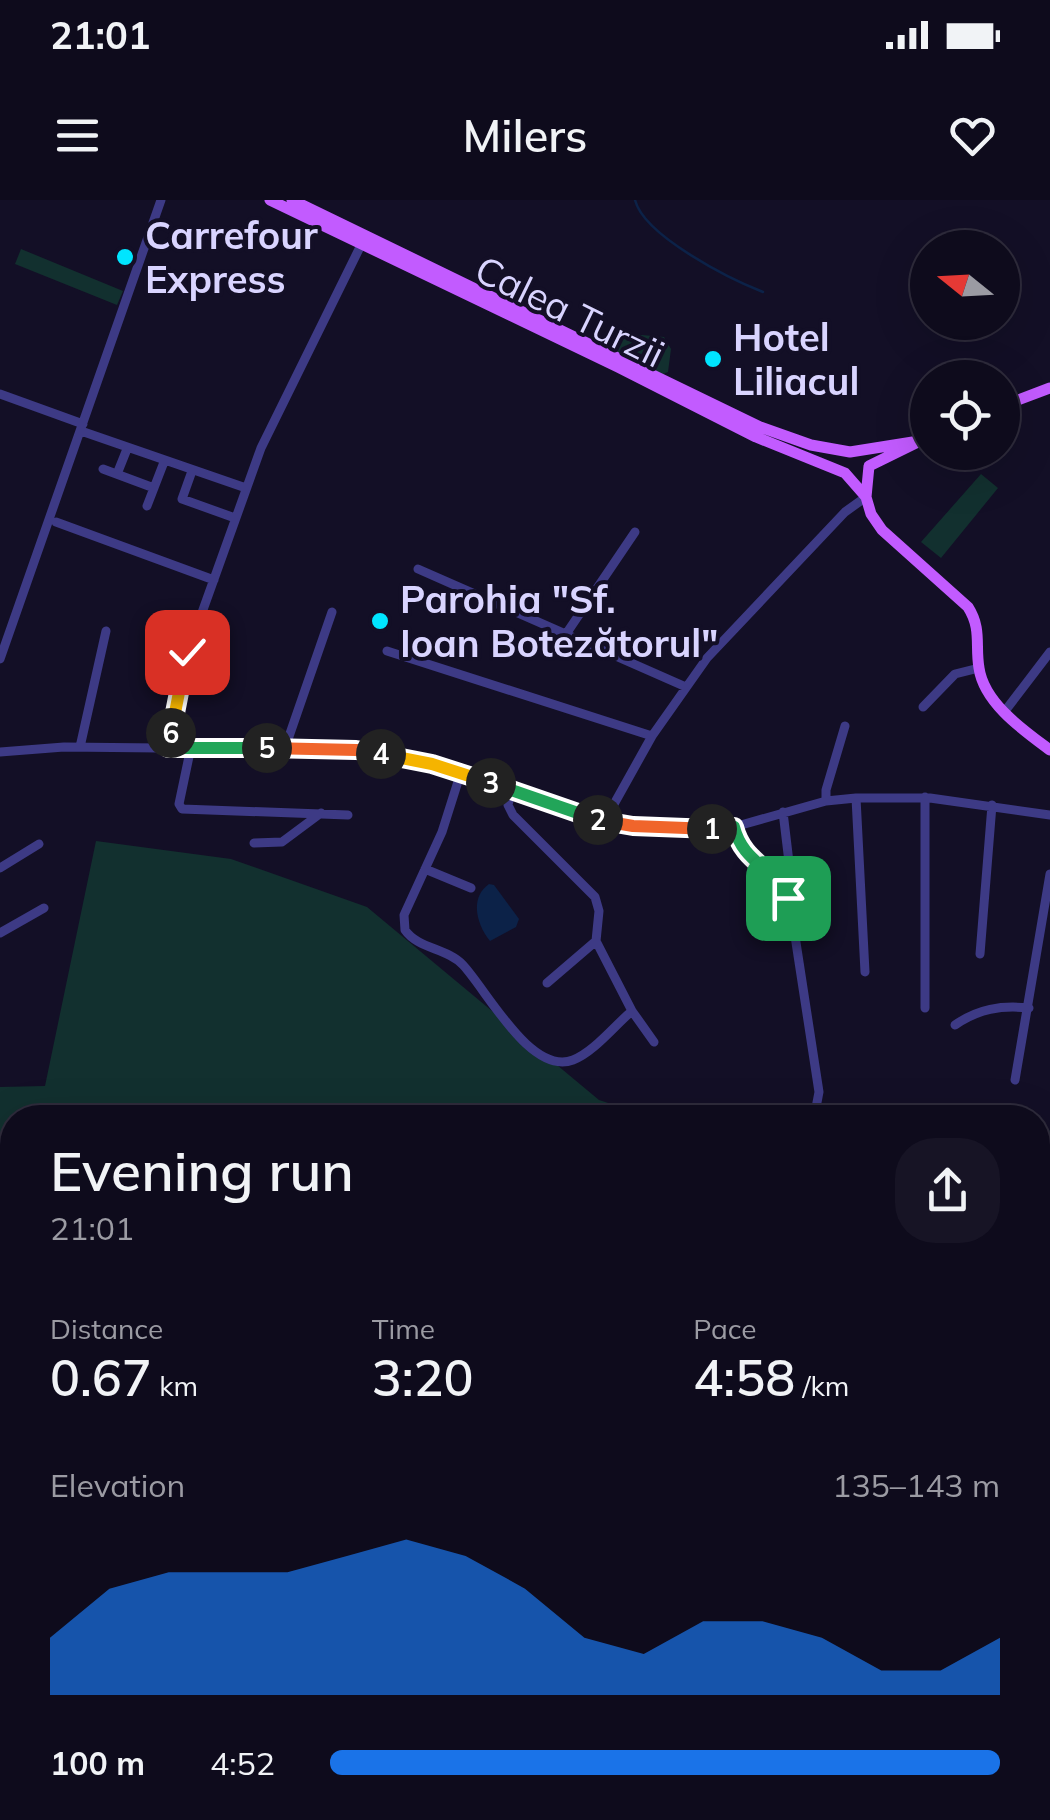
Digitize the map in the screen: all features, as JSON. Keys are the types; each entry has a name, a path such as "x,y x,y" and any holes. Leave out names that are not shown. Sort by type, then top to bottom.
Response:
{"main road":[{"name":"Calea Turzii","path":"270,200 756,437 847,474 859,478 910,446"},
{"name":"Calea Turzii","path":"292,200 760,427 811,444 854,452 910,441"},
{"path":"1020,399 1050,388"},
{"path":"866,497 847,474 844,459 854,452 867,458 866,497 882,530 968,608 978,631 979,668 988,693 1050,750"}],"street":[{"path":"0,659 160,200"},
{"path":"168,748 185,660 246,488 272,422 362,243"},
{"path":"0,394 127,448 246,488"},
{"path":"117,474 127,448"},
{"path":"146,506 164,462"},
{"path":"103,469 154,488"},
{"path":"192,471 182,499 235,518"},
{"path":"604,822 652,736 707,658 846,512 866,497"},
{"path":"56,522 214,580"},
{"path":"566,634 635,532"},
{"path":"418,570 686,688"},
{"path":"285,748 332,612"},
{"path":"80,747 106,631"},
{"path":"387,651 652,736"},
{"path":"1005,711 1050,652"},
{"path":"923,707 954,674 979,668"},
{"path":"826,801 845,726"},
{"path":"0,752 80,747 356,750 461,772 604,822 689,830 734,827 826,801 856,798 925,797 1050,814"},
{"path":"191,748 179,807 348,815"},
{"path":"461,772 451,807 404,915 406,934 460,961 532,1051 552,1061 576,1059 632,1010"},
{"path":"511,791 508,805 513,815 595,897 599,911 596,941 632,1010 654,1042"},
{"path":"925,797 925,1008"},
{"path":"856,798 865,972"},
{"path":"979,902 992,807"},
{"path":"980,954 992,807"},
{"path":"783,812 790,879 788,898 819,1092 816,1105"},
{"path":"254,842 282,842 321,813"},
{"path":"734,827 743,850 775,879 788,898"},
{"path":"0,868 39,844"},
{"path":"425,869 471,888"},
{"path":"1015,1080 1050,874"},
{"path":"0,933 44,908"},
{"path":"547,982 596,941"},
{"path":"955,1025 977,1012 1028,1008"}],"green space":[{"path":"21,249 123,291 117,305 15,264"},
{"path":"608,332 664,337 671,349 668,372 663,374 601,346 599,340"},
{"path":"981,474 998,488 941,558 921,542"},
{"path":"96,841 231,859 367,907 599,1100 614,1105 0,1105 0,1087 45,1086"}],"water":[{"path":"489,884 494,885 519,919 516,927 490,941 477,912 479,897"}],"waterway":[{"path":"635,200 642,214 671,242 710,267 763,292"}],"place":[{"name":"Carrefour Express","path":"125,257"},
{"name":"Hotel Liliacul","path":"713,359"},
{"name":"Parohia \"Sf. Ioan Botezătorul\"","path":"380,621"}],"route":[{"path":"187,652 168,748 356,750 461,772 612,824 689,830 734,827 743,850 775,879 788,898"}]}
